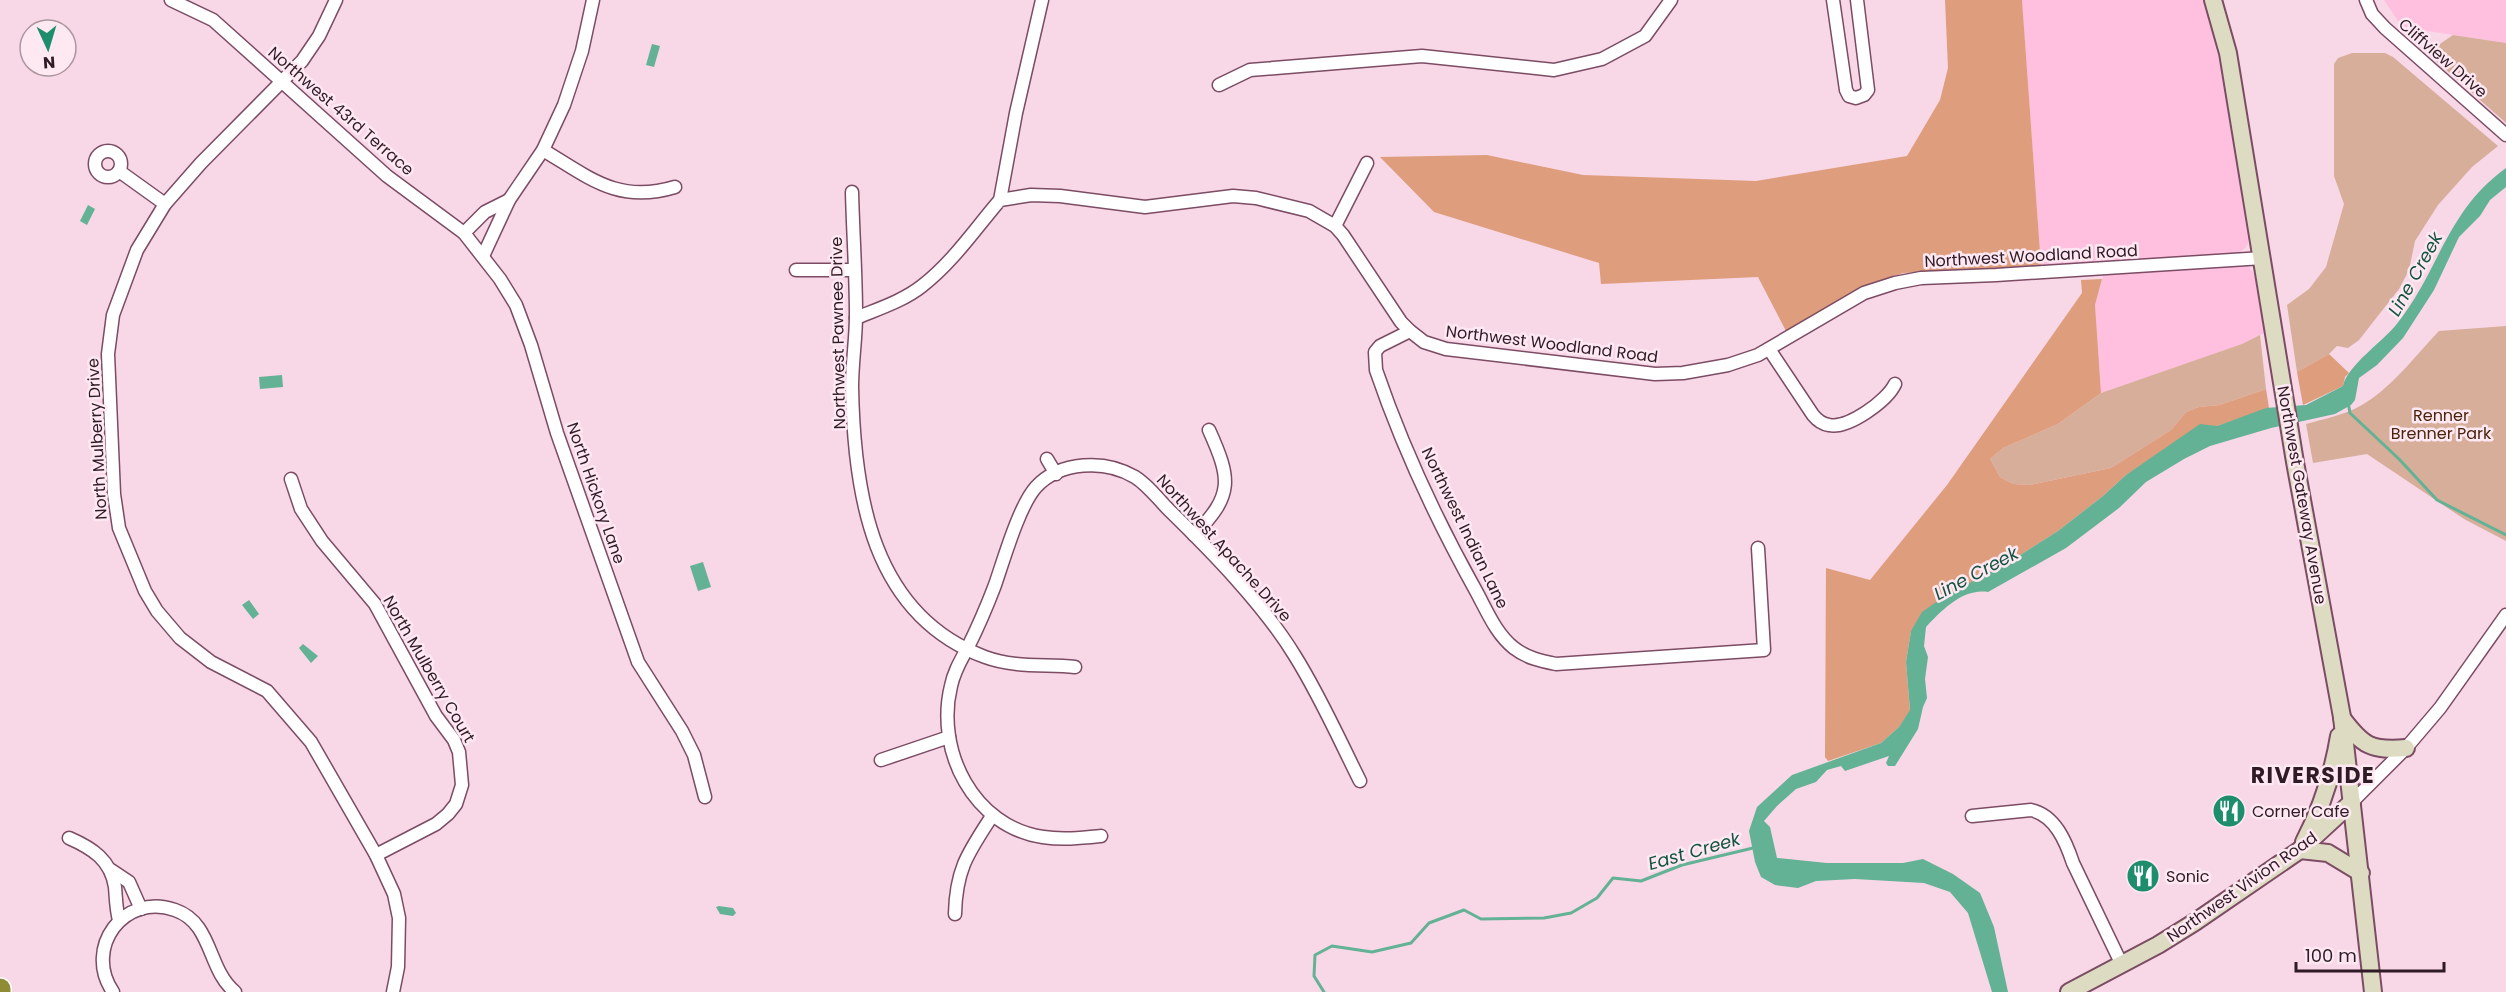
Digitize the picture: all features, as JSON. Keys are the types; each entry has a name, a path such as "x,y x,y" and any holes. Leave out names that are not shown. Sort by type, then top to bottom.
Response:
{"main road":[{"name":"Northwest Gateway Avenue","path":"2213,0 2228,53 2295,462 2342,717 2373,992"},
{"path":"2342,717 2356,736 2374,749 2406,748"},
{"path":"2342,717 2330,777 2315,820 2300,850 2328,853 2361,873"},
{"name":"Northwest Vivion Road","path":"2069,992 2122,965 2195,922 2300,850 2352,802"}],"street":[{"name":"North Mulberry Drive","path":"336,0 319,36 302,61 201,163 165,204 137,250 113,315 108,354 114,494 119,528 145,591 157,611 180,638 211,662 267,691 311,742 376,855 394,894 399,918 399,951 393,992"},
{"path":"483,256 509,200 543,150 570,87 582,51 593,0"},
{"path":"856,318 890,304 921,287 955,256 1000,200 1016,113 1042,0"},
{"path":"1219,85 1251,70 1422,56 1554,70 1602,59 1645,36 1671,0"},
{"path":"1833,0 1845,90 1849,96 1856,98 1864,95 1868,90 1857,0"},
{"name":"Cliffview Drive","path":"2366,0 2372,14 2385,28 2506,135"},
{"name":"Northwest 43rd Terrace","path":"176,1 213,20 387,176 464,233 483,256"},
{"path":"543,150 610,188 639,194 675,187"},
{"path":"1335,226 1367,163"},
{"path":"119,171 165,204"},
{"name":"Northwest Pawnee Drive","path":"852,192 856,318 853,356 853,416 860,476 876,547 891,580 912,609 939,633 967,649 1007,664 1075,667"},
{"name":"Northwest Woodland Road","path":"1000,200 1031,195 1060,196 1145,207 1233,196 1256,198 1309,211 1335,226 1410,331 1424,342 1446,349 1654,374 1683,373 1728,365 1769,349 1864,293 1913,279 2262,258"},
{"path":"464,233 485,212 509,200"},
{"name":"North Hickory Lane","path":"483,256 516,305 531,345 557,434 599,548 626,633 638,662 682,731 694,755 705,797"},
{"path":"796,270 854,270"},
{"name":"Northwest Indian Lane","path":"1410,331 1380,346 1375,352 1376,370 1420,478 1458,558 1499,632 1514,648 1535,660 1556,664 1764,650 1758,548"},
{"path":"1769,349 1812,415 1829,426 1848,422 1884,401 1896,384"},
{"path":"1194,535 1215,514 1222,498 1225,479 1222,458 1209,430"},
{"path":"1047,459 1056,474"},
{"name":"Northwest Apache Drive","path":"992,816 977,800 958,770 949,736 949,698 956,667 967,649 989,599 1026,502 1036,487 1056,474 1079,465 1108,466 1133,476 1145,484 1194,535 1263,613 1294,655 1323,705 1360,781"},
{"name":"North Mulberry Court","path":"291,478 301,508 322,541 375,604 436,716 454,740 459,752 462,785 456,804 436,824 376,855"},
{"name":"Northwest Vivion Road","path":"2352,802 2406,748 2440,708 2506,615"},
{"path":"881,760 949,736"},
{"path":"1972,816 2031,810 2040,812 2052,822 2068,849 2122,965"},
{"path":"955,914 955,891 960,868 992,816 1010,826 1041,837 1070,839 1101,836"},
{"path":"69,838 91,849 111,870 129,882 141,909"},
{"path":"111,870 119,920"},
{"path":"112,992 105,980 102,957 108,937 119,920 141,909 168,908 177,910 194,921 201,930 220,975 235,992"}],"shaded area":[{"path":"1945,0 2022,0 2041,266 1903,273 1852,292 1786,331 1758,277 1601,284 1599,263 1434,212 1380,157 1487,155 1583,175 1756,181 1907,156 1940,100 1948,68"},
{"path":"2022,0 2204,0 2220,65 2248,239 2245,248 2240,252 2226,255 2041,266"},
{"path":"2384,0 2506,0 2506,43 2402,27"},
{"path":"652,44 660,46 654,67 646,65"},
{"path":"2506,168 2506,187 2490,200 2480,216 2459,237 2434,290 2403,338 2377,365 2359,378 2355,400 2351,405 2335,414 2271,428 2210,446 2146,482 2119,508 2066,548 1988,592 1970,593 1954,602 1926,627 1924,646 1928,657 1925,679 1927,698 1918,729 1895,766 1888,766 1886,763 1889,756 1845,771 1841,766 1827,770 1816,782 1796,789 1764,821 1770,827 1777,858 1827,863 1903,863 1923,859 1953,874 1980,893 1994,927 2008,992 1992,992 1968,913 1950,892 1924,883 1855,879 1816,881 1798,888 1775,885 1761,877 1755,862 1749,831 1757,807 1792,775 1881,743 1899,727 1910,710 1906,662 1911,631 1922,612 1945,596 2006,564 2058,531 2126,475 2200,424 2217,426 2266,408 2306,405 2343,386 2351,370 2390,332 2411,305 2456,223 2470,203"},
{"path":"88,205 95,209 87,225 80,221"},
{"path":"2243,265 2249,267 2254,274 2264,333 2243,344 2101,393 2095,305 2104,273"},
{"path":"2102,279 2095,305 2101,393 2058,424 2003,448 1990,459 2000,477 2013,484 2030,485 2111,468 2171,430 2186,412 2199,407 2220,405 2266,389 2269,408 2217,426 2163,451 2126,475 2058,531 2006,564 1911,631 1906,662 1910,711 1899,727 1881,743 1828,761 1825,757 1826,568 1870,580 1947,485 2082,293 2081,280"},
{"path":"2329,354 2349,373 2345,377 2343,386 2303,405 2297,372"},
{"path":"282,375 283,387 260,389 259,377"},
{"path":"703,562 711,587 698,591 690,566"},
{"path":"249,600 259,614 253,619 242,605"},
{"path":"303,644 318,656 311,663 299,648"},
{"path":"716,907 733,908 736,913 733,916 720,914"}],"green space":[{"path":"2453,35 2506,43 2506,123 2427,53"},
{"path":"2352,53 2385,53 2393,57 2498,146 2472,167 2438,205 2415,241 2409,270 2399,289 2359,340 2348,348 2337,346 2329,354 2297,372 2287,305 2309,289 2326,267 2344,204 2334,176 2334,64 2338,58"},
{"name":"Renner Brenner Park","path":"2506,326 2506,541 2464,519 2367,454 2313,463 2306,424 2347,412 2371,399 2402,372 2439,331"},
{"path":"2260,335 2266,389 2220,405 2199,407 2186,412 2171,430 2111,468 2030,485 2013,484 2000,477 1990,459 2003,448 2058,424 2101,393 2242,344"}],"waterway":[{"path":"2348,402 2350,413 2399,459 2437,500 2506,535"},
{"name":"East Creek","path":"1324,992 1314,976 1315,955 1332,946 1372,952 1411,943 1429,923 1464,910 1481,919 1544,918 1571,913 1597,898 1613,878 1641,881 1682,865 1753,848"}],"place":[{"name":"Corner Cafe","path":"2229,811"},
{"name":"Sonic","path":"2143,876"}],"district":[{"name":"RIVERSIDE","path":"2313,775"}],"water label":[{"name":"Line Creek","path":"2415,274"},
{"name":"Line Creek","path":"1976,573"}]}
